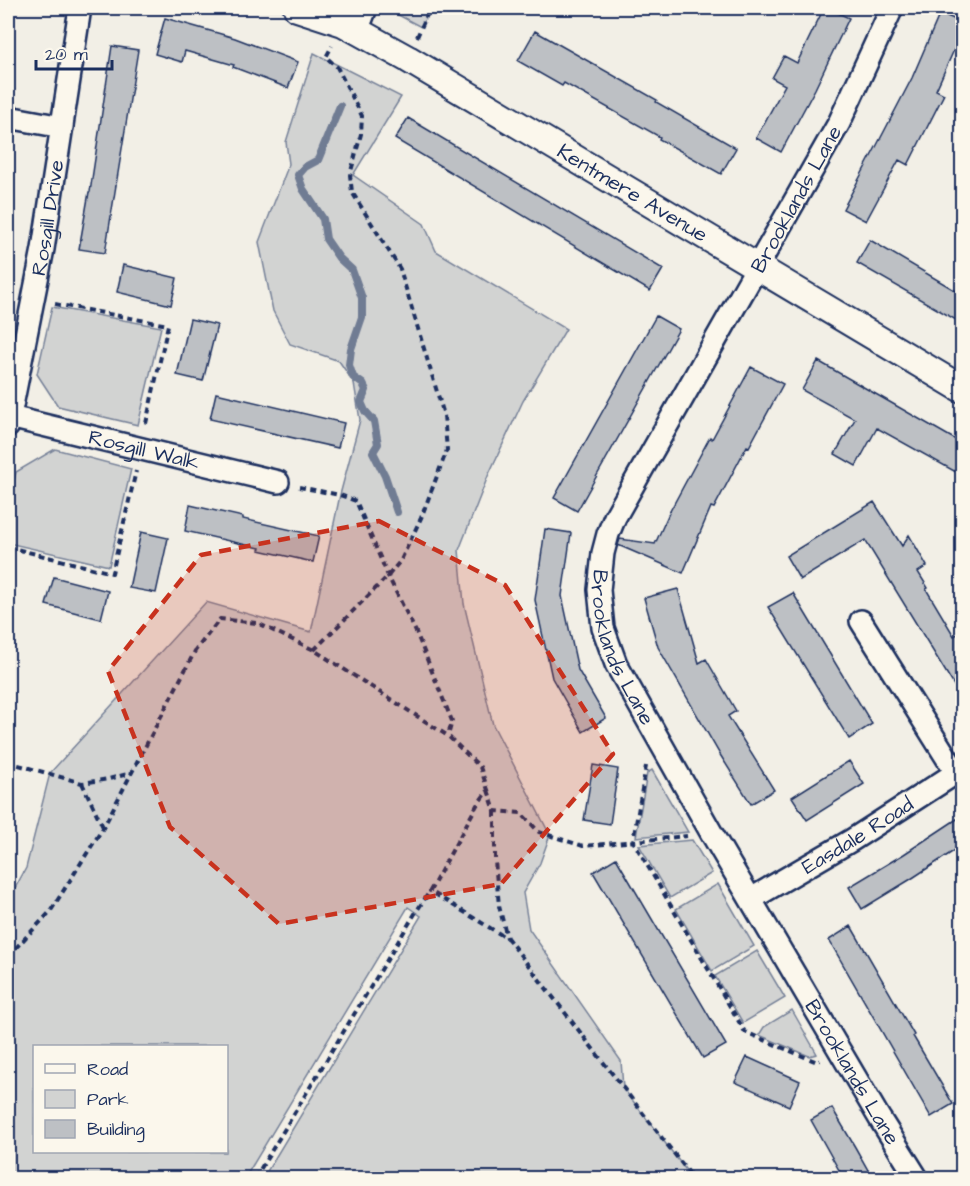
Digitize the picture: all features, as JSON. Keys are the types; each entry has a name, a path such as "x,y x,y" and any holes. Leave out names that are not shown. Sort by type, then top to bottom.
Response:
{"street":[{"name":"Rosgill Drive","path":"9,422 43,249 80,8"},
{"name":"Kentmere Avenue","path":"297,8 350,27 408,59 963,388"},
{"path":"350,27 366,8"},
{"name":"Brooklands Lane","path":"892,8 838,123 615,517 603,552 600,609 603,628 616,664 712,834 917,1179"},
{"path":"8,117 62,127"},
{"name":"Rosgill Walk","path":"9,422 278,482"},
{"path":"861,621 960,772"},
{"name":"Easdale Road","path":"751,899 852,840 960,772"}],"path":[{"path":"314,650 401,560 421,518 447,450 444,415 400,269 352,192 350,174 361,134 362,116 337,67 326,57 350,27"},
{"path":"278,482 340,495 357,501 388,576 416,632 453,722 448,736"},
{"path":"8,956 50,912 103,828 195,651 220,620 257,623 314,650 448,736 480,767 495,811 499,906 508,939"},
{"path":"665,751 646,763 633,841 746,1032 817,1062 838,1048"},
{"path":"8,762 82,783 131,773"},
{"path":"82,783 103,828"},
{"path":"255,1179 430,891 477,805 488,790"},
{"path":"495,811 521,813 539,832 583,846 712,834"},
{"path":"430,891 508,939 693,1179"}],"highlighted area":[{"path":"379,521 505,585 613,754 501,884 279,924 170,827 108,671 201,555"}],"green space":[{"path":"385,8 430,8 421,27"},
{"path":"314,53 401,97 353,175 424,224 436,251 566,329 523,401 488,476 459,550 464,604 493,725 550,835 540,863 523,893 529,929 621,1061 623,1088 692,1178 263,1178 421,916 408,907 245,1178 8,1178 8,901 26,868 50,773 206,602 311,632 340,495 360,420 354,383 339,361 290,344 273,311 259,242 289,164 286,142"},
{"path":"52,307 161,327 138,425 58,406 37,374"},
{"path":"55,449 131,469 109,566 8,543 8,507 16,472"},
{"path":"652,770 688,832 636,837 647,773"},
{"path":"692,840 712,873 670,898 639,845"},
{"path":"718,884 754,946 712,971 676,909"},
{"path":"757,951 785,998 743,1023 715,976"},
{"path":"792,1010 817,1054 809,1056 759,1035 764,1027"}],"building":[{"path":"824,8 849,18 815,89 781,152 756,138 785,85 772,78 784,56 797,63"},
{"path":"940,13 963,23 963,54 954,50 936,90 944,94 908,165 899,160 866,221 843,209 912,78"},
{"path":"165,18 235,38 298,62 288,88 233,67 234,65 185,51 182,62 155,54"},
{"path":"535,31 736,148 721,174 564,83 562,86 518,61"},
{"path":"112,46 138,50 105,253 79,249"},
{"path":"408,118 663,269 650,291 395,139"},
{"path":"870,240 963,295 963,324 857,263"},
{"path":"123,265 177,278 171,305 117,292"},
{"path":"656,316 679,329 577,511 554,498"},
{"path":"190,319 217,325 203,381 177,375"},
{"path":"818,361 963,444 963,476 877,428 856,466 835,454 855,419 802,390"},
{"path":"751,367 783,384 714,508 711,507 683,573 618,545 620,539 655,544 710,437 712,439"},
{"path":"216,393 344,423 338,448 210,419"},
{"path":"874,502 902,546 909,535 927,566 918,572 954,636 963,631 963,700 865,540 800,580 786,556"},
{"path":"190,505 319,536 313,562 185,531"},
{"path":"545,529 571,533 562,596 578,670 606,718 583,732 552,678 535,600"},
{"path":"141,532 168,538 156,593 129,588"},
{"path":"54,577 108,591 101,619 46,605"},
{"path":"678,589 699,663 706,659 736,711 728,716 774,790 751,804 658,647 644,598"},
{"path":"793,593 872,724 849,739 768,607"},
{"path":"849,761 864,784 807,820 792,797"},
{"path":"593,765 618,769 610,824 584,820"},
{"path":"963,815 963,845 862,909 849,887"},
{"path":"616,858 726,1045 703,1058 593,872"},
{"path":"851,926 953,1104 931,1117 829,940"},
{"path":"747,1057 800,1081 789,1106 735,1082"},
{"path":"832,1108 873,1179 844,1179 811,1120"}],"waterway":[{"path":"340,106 318,160 305,167 298,175 303,189 323,219 326,239 339,258 352,270 362,298 362,317 351,349 349,365 353,377 363,384 366,390 361,402 374,421 378,444 373,452 385,476 397,512"}]}
